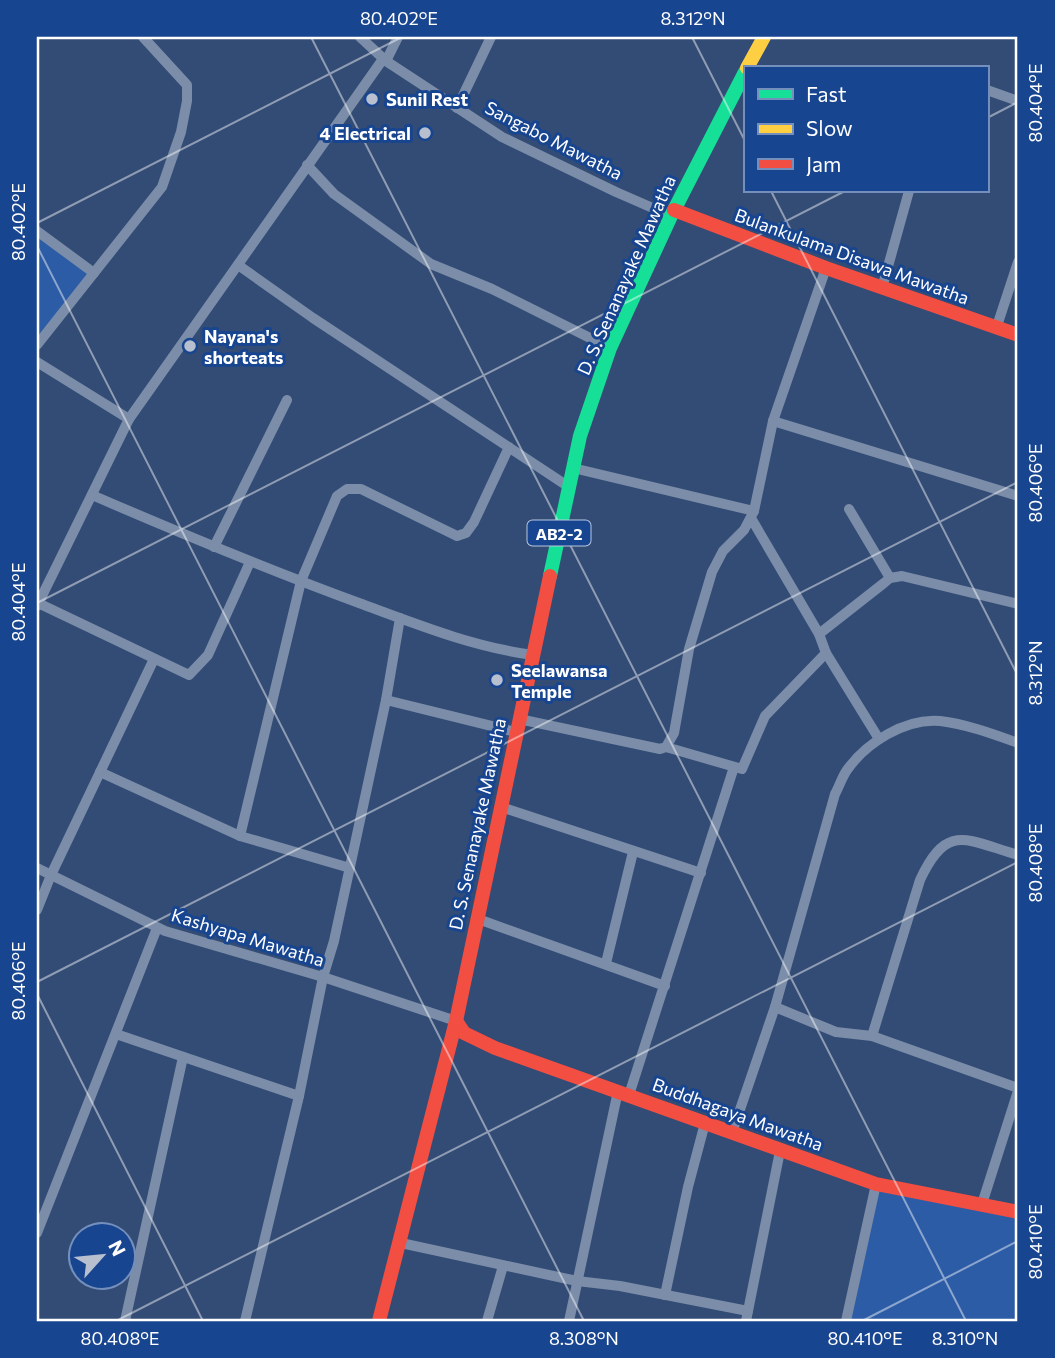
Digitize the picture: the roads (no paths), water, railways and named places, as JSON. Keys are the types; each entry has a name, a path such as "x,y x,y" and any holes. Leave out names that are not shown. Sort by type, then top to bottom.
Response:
{"main road":[{"name":"D. S. Senanayake Mawatha","path":"748,66 764,37"},
{"name":"D. S. Senanayake Mawatha","path":"379,1321 456,1021 517,726 590,402 610,348 672,213 744,74"},
{"name":"Bulankulama Disawa Mawatha","path":"672,213 1018,335"},
{"name":"Buddhagaya Mawatha","path":"456,1021 464,1033 474,1038 876,1184 1018,1212"}],"street":[{"path":"37,345 162,187 181,132 187,85 143,37"},
{"name":"Sangabo Mawatha","path":"360,37 385,60 502,137 616,192 672,213"},
{"path":"250,562 208,655 189,675 38,605 130,419 307,165 385,60 398,37"},
{"path":"457,108 491,37"},
{"path":"988,90 1018,101"},
{"path":"307,165 334,194 430,264 492,289 610,348"},
{"path":"882,288 909,192"},
{"path":"37,231 94,273"},
{"path":"996,329 1018,262"},
{"path":"238,265 313,318 569,487"},
{"path":"666,747 674,733 689,649 712,572 723,551 744,530 752,514 773,421 826,268"},
{"path":"37,362 130,419"},
{"path":"214,547 287,400"},
{"path":"773,421 1018,493"},
{"path":"240,836 301,581 337,496 347,489 361,489 457,536 467,533 474,522 509,447"},
{"path":"573,468 752,514 819,634 826,653 879,739"},
{"path":"92,495 250,562 400,618 500,650 533,655"},
{"path":"849,509 890,578"},
{"path":"819,634 890,578 902,576 1018,604"},
{"path":"245,1321 350,869 387,700 400,618"},
{"path":"387,700 517,726 660,749 666,747 742,769 765,716 826,653"},
{"path":"37,910 51,875 155,659"},
{"path":"733,1133 775,1007 835,794 848,770 879,739 908,725 940,721 1018,743"},
{"path":"569,1321 623,1093 665,986 734,767"},
{"path":"100,772 240,836 350,869"},
{"path":"501,807 701,873"},
{"path":"872,1036 920,880 939,848 951,840 962,840 1018,855"},
{"path":"606,963 633,852"},
{"name":"Kashyapa Mawatha","path":"37,868 157,928 323,977 456,1021"},
{"path":"478,919 665,986"},
{"path":"37,1233 157,928"},
{"path":"775,1007 836,1032 872,1036 1018,1090 982,1205"},
{"path":"116,1034 299,1096"},
{"path":"125,1321 183,1057"},
{"path":"665,1295 705,1123"},
{"path":"401,1243 577,1281 665,1295 747,1316 780,1151"},
{"path":"846,1321 876,1184"},
{"path":"487,1321 503,1266"}],"place":[{"name":"Sunil Rest","path":"372,99"},
{"name":"4 Electrical","path":"425,133"},
{"name":"Nayana's shorteats","path":"190,346"},
{"name":"Seelawansa Temple","path":"497,680"}]}
